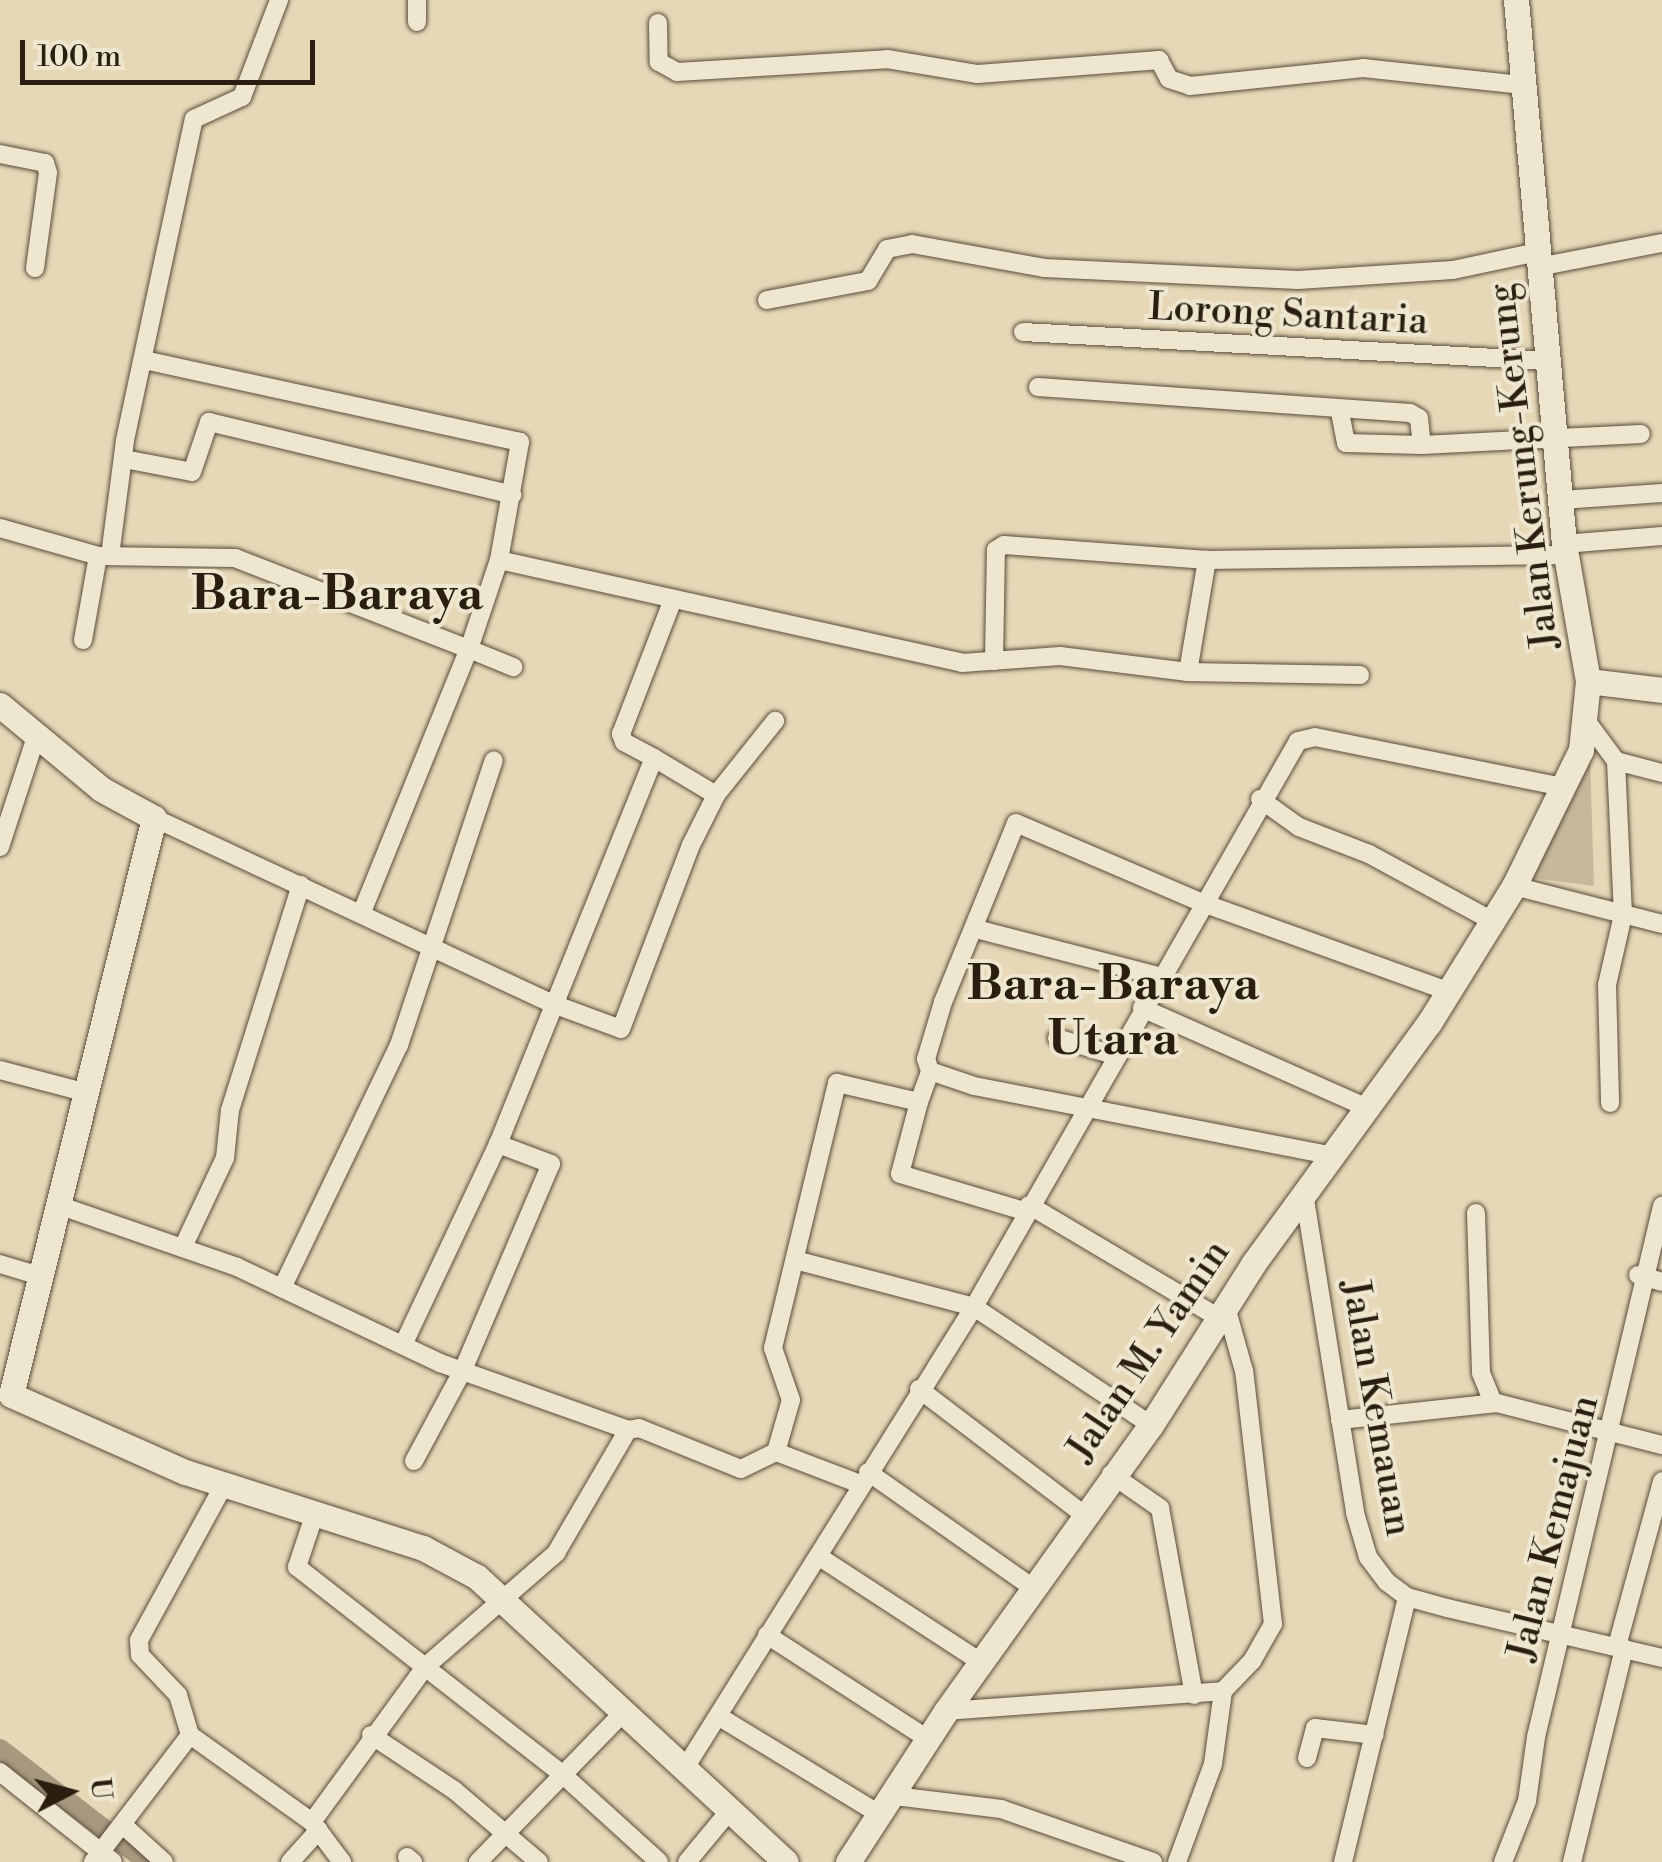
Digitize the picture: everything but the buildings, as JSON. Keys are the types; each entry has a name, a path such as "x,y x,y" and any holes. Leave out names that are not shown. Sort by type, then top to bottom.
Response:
{"street":[{"path":"83,640 104,556 194,119 242,96 279,0"},
{"path":"417,0 417,22"},
{"name":"Jalan Kerung-Kerung","path":"1516,0 1538,259 1560,441 1565,549 1588,681 1588,723"},
{"path":"658,23 658,62 677,72 887,59 978,74 1159,60 1162,74 1190,86 1363,68 1524,85"},
{"path":"0,154 45,163 48,173 35,268"},
{"path":"767,300 860,284 874,275 887,250 912,244 1044,268 1298,280 1453,270 1662,244"},
{"name":"Lorong Santaria","path":"1023,332 1550,361"},
{"path":"145,360 514,438 522,448 499,560 469,650 362,912"},
{"path":"1038,387 1340,412 1415,414 1422,445"},
{"path":"1340,412 1346,444 1560,441 1641,434"},
{"path":"124,459 192,472 210,422 512,495"},
{"path":"1562,500 1662,492"},
{"path":"0,528 104,556 235,558 513,667"},
{"path":"994,662 999,547 1207,560 1565,549 1662,536"},
{"path":"499,560 947,661 994,662 1060,656 1188,672 1360,674"},
{"path":"1188,672 1207,560"},
{"path":"673,599 621,734 624,742 716,794"},
{"path":"1588,681 1662,690"},
{"path":"0,705 101,789 154,818 553,1004 622,1029 716,794 775,721"},
{"path":"1588,723 1616,762 1623,915 1607,984 1610,1103"},
{"name":"Jalan M. Yamin","path":"848,1862 888,1806 946,1711 1083,1514 1151,1425 1222,1312 1330,1155 1370,1109 1494,922 1564,787 1588,723"},
{"path":"685,1768 919,1389 974,1307 1026,1208 1092,1105 1260,799 1305,736 1564,787"},
{"path":"0,847 36,738"},
{"path":"403,1345 498,1144 654,758"},
{"path":"282,1288 399,1045 494,760"},
{"path":"1616,762 1662,774"},
{"path":"1260,799 1299,827 1369,854 1494,922"},
{"path":"154,818 40,1276 5,1393 224,1485 423,1548 505,1598 786,1862"},
{"path":"1178,1862 1214,1764 1223,1691 1252,1661 1273,1624 1244,1372 1222,1312 1026,1208 900,1174 930,1071 926,1059 943,1002 976,929 1016,822 1203,903 1447,991"},
{"path":"184,1245 225,1158 230,1110 302,885"},
{"path":"1514,886 1662,924"},
{"path":"976,929 1162,977"},
{"path":"1142,1008 1370,1109"},
{"path":"1057,1038 1117,1056"},
{"path":"0,1070 84,1092"},
{"path":"930,1071 974,1086 1092,1105 1330,1155"},
{"path":"776,1452 791,1400 773,1348 799,1261 838,1082 919,1102"},
{"path":"414,1460 463,1370 550,1164 498,1144"},
{"name":"Jalan Kemauan","path":"1304,1194 1360,1538 1387,1582 1407,1597"},
{"path":"58,1204 184,1245 463,1370 628,1430 639,1428 741,1470 776,1452 864,1478 1033,1588"},
{"name":"Jalan Kemajuan","path":"1503,1862 1526,1802 1662,1206"},
{"path":"1476,1214 1481,1374 1493,1403"},
{"path":"799,1261 974,1307 1151,1425"},
{"path":"0,1264 40,1276"},
{"path":"919,1389 1083,1514"},
{"path":"1340,1420 1493,1403 1662,1444"},
{"path":"290,1862 371,1735 424,1667 556,1553 628,1430"},
{"path":"1112,1474 1160,1508 1194,1695"},
{"path":"1572,1862 1662,1481"},
{"path":"224,1485 138,1648 178,1695 190,1734 316,1826 342,1862"},
{"path":"315,1513 297,1567 562,1774 659,1862"},
{"path":"818,1556 982,1662"},
{"path":"1343,1862 1407,1597 1662,1658"},
{"path":"768,1635 928,1739"},
{"path":"946,1711 1223,1691"},
{"path":"478,1862 509,1836 562,1774 625,1711"},
{"path":"718,1716 888,1806 1011,1812 1144,1862"},
{"path":"1308,1758 1315,1728 1375,1735"},
{"path":"0,1772 103,1856 190,1734"},
{"path":"371,1735 539,1862"},
{"path":"687,1862 730,1810"},
{"path":"121,1827 164,1862"}],"shaded area":[{"path":"1590,756 1594,886 1525,877"}],"waterway":[{"path":"0,1749 147,1862"}],"district":[{"name":"Bara-Baraya","path":"337,596"},
{"name":"Bara-Baraya Utara","path":"1113,1012"}]}
